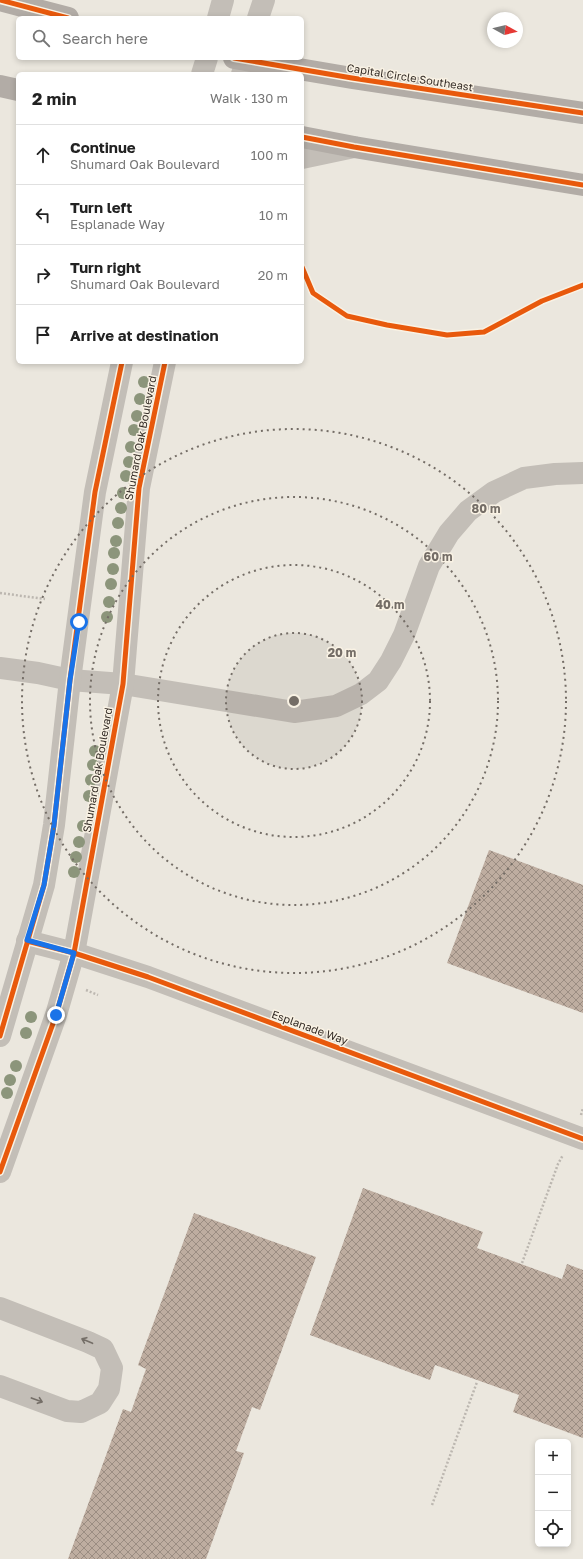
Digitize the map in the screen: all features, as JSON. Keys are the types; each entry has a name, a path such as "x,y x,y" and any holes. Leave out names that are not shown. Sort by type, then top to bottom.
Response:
{"main road":[{"path":"0,0 60,16"},
{"name":"Capital Circle Southeast","path":"242,63 583,113"},
{"path":"0,86 16,90"},
{"path":"304,137 354,148 583,185"}],"street":[{"path":"219,16 223,0"},
{"path":"259,16 264,0"},
{"path":"203,72 207,60"},
{"path":"304,158 354,148"},
{"path":"0,1036 44,885 54,825 70,680 95,492 122,364"},
{"name":"Shumard Oak Boulevard","path":"0,1172 56,1015 74,953 123,684 139,488 165,364"},
{"path":"0,668 38,673 70,680 123,684 294,712 336,706 361,694 378,681 391,661 404,636 429,566 449,533 468,511 494,492 524,478 554,474 583,473"},
{"name":"Esplanade Way","path":"27,940 74,953 155,980 579,1137"},
{"path":"0,1308 103,1349 112,1368 109,1388 100,1403 81,1412 67,1411 0,1386"}],"path":[{"path":"0,593 45,599"},
{"path":"522,1263 558,1164 579,1137 583,1108"},
{"path":"432,1505 477,1382"}],"building":[{"path":"489,850 583,885 583,1013 447,963"},
{"path":"363,1188 483,1232 477,1248 562,1279 567,1264 583,1270 583,1438 513,1412 519,1395 435,1365 430,1380 310,1335"},
{"path":"194,1213 316,1257 260,1410 252,1407 236,1451 244,1453 206,1559 68,1559 123,1409 131,1412 146,1369 138,1365"}],"cycle path":[{"path":"0,0 60,16"},
{"path":"246,60 352,78 583,113"},
{"path":"304,137 583,185"},
{"path":"304,272 313,293 347,316 387,325 447,335 484,332 542,301 583,285"},
{"path":"0,1036 44,885 54,825 70,680 95,492 122,364"},
{"path":"0,1172 56,1015 74,953 123,684 139,488 165,364"},
{"path":"27,941 74,953 148,977 583,1139"}],"route":[{"path":"56,1015 74,953 27,940 44,885 54,825 70,680 79,622"}]}
